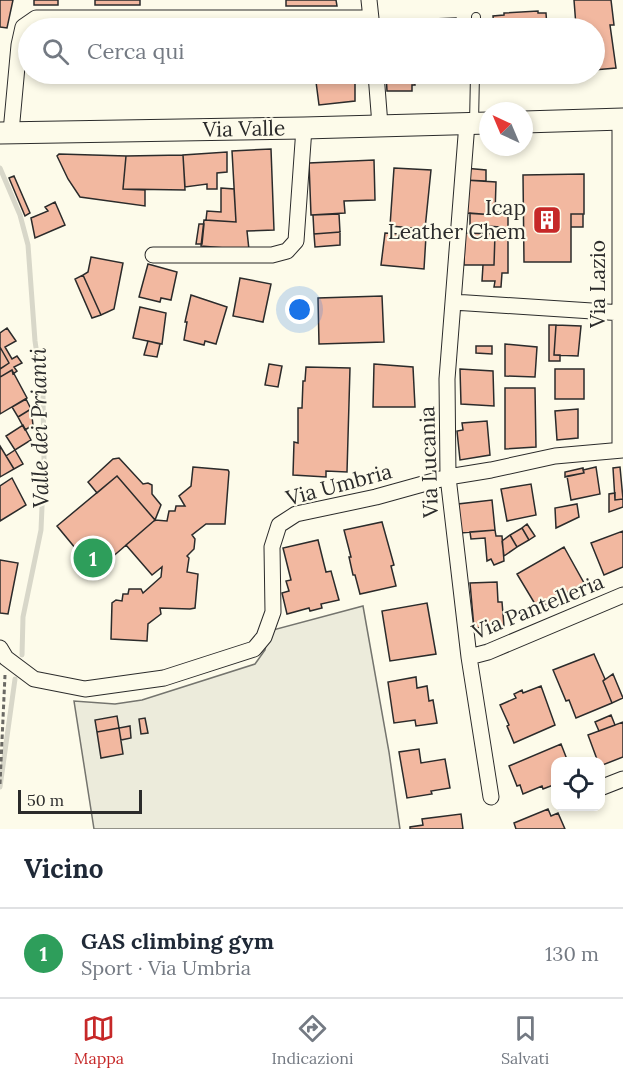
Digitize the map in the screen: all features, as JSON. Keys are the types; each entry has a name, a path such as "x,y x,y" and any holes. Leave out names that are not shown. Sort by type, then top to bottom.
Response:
{"main road":[{"path":"533,122 621,119"},
{"name":"Via Valle","path":"6,133 476,123"}],"street":[{"path":"369,0 371,18"},
{"path":"6,133 18,55"},
{"path":"377,84 380,125"},
{"name":"Via Lazio","path":"621,119 621,450"},
{"name":"Via Lucania","path":"476,123 453,302 447,379 448,477 469,657 490,797"},
{"path":"153,255 272,255 287,251 296,241 304,128"},
{"path":"453,302 621,313"},
{"name":"Via Umbria","path":"3,653 34,679 85,689 164,678 254,649 264,637 273,612 272,548 279,525 296,514 448,477 555,456 621,450"},
{"name":"Via Pantelleria","path":"469,657 488,652 623,595"},
{"path":"605,786 623,779"}],"lane":[{"path":"475,84 476,123"}],"path":[{"path":"0,784 3,653"}],"shaded area":[{"path":"363,606 400,829 94,829 74,701 115,704 142,700 255,664 265,650 269,631"}],"building":[{"path":"0,0 13,0 7,28 0,27"},
{"path":"34,0 58,0 58,5 34,5"},
{"path":"95,0 140,0 140,5 95,5"},
{"path":"286,0 336,0 337,6 286,6"},
{"path":"574,0 611,0 614,25 610,25 616,68 605,69 605,18 575,18"},
{"path":"538,11 538,13 546,13 546,18 493,18 493,16 504,15 504,13"},
{"path":"316,84 355,84 355,101 319,105"},
{"path":"387,84 415,84 412,85 412,91 387,91"},
{"path":"271,149 274,230 247,231 249,250 201,246 204,220 236,222 232,151"},
{"path":"227,152 227,172 217,173 217,189 207,189 207,184 185,187 183,155"},
{"path":"59,154 126,156 123,189 145,190 145,206 80,197 68,179 57,156"},
{"path":"183,155 185,190 123,189 126,156"},
{"path":"374,160 375,200 344,201 345,213 311,215 309,163"},
{"path":"394,168 431,170 425,229 390,226"},
{"path":"464,168 486,170 486,181 464,180"},
{"name":"Icap Leather Chem","path":"584,174 584,214 571,214 571,262 524,262 523,175"},
{"path":"14,176 30,213 25,216 9,178"},
{"path":"464,180 496,182 495,215 464,213"},
{"path":"221,188 234,189 236,222 206,220 207,211 221,212"},
{"path":"55,202 65,225 35,238 31,218 48,211 45,207"},
{"path":"495,212 508,213 508,273 502,273 501,287 494,287 495,281 482,281 483,265 494,265 495,234 499,234 500,227 470,225 470,213 495,215"},
{"path":"339,214 340,232 314,234 313,215"},
{"path":"571,214 583,214 583,227 571,227"},
{"path":"199,224 204,224 202,244 196,244"},
{"path":"340,232 340,245 315,247 314,234"},
{"path":"385,233 426,236 424,269 381,265"},
{"path":"465,233 495,234 494,265 464,265"},
{"path":"91,257 123,263 114,309 101,315 83,275 88,272"},
{"path":"148,264 177,272 171,300 161,298 160,302 139,297"},
{"path":"83,275 101,315 92,318 75,279"},
{"path":"240,278 271,284 263,322 233,316"},
{"path":"191,295 227,307 216,344 205,341 204,345 184,340"},
{"path":"382,296 384,342 319,344 318,298"},
{"path":"140,307 166,313 162,344 133,338"},
{"path":"549,325 556,325 554,355 560,355 560,361 549,361"},
{"path":"556,325 581,326 578,356 554,355"},
{"path":"7,328 16,341 5,347 12,359 17,356 22,363 14,367 17,371 13,374 12,370 0,377 0,369 9,363 0,347 0,333"},
{"path":"148,341 160,344 157,357 144,355"},
{"path":"505,344 537,347 535,377 505,376"},
{"path":"476,346 492,346 492,354 476,353"},
{"path":"0,347 9,363 0,369"},
{"path":"269,364 282,366 278,387 265,385"},
{"path":"374,364 413,367 415,407 373,407"},
{"path":"306,367 350,368 347,472 326,471 326,477 293,475 294,442 298,443 298,408 302,408"},
{"path":"460,369 493,371 494,406 461,404"},
{"path":"555,369 584,369 584,399 555,399"},
{"path":"12,370 27,398 0,414 0,377"},
{"path":"505,388 535,388 536,447 505,449"},
{"path":"26,399 31,409 18,417 12,407"},
{"path":"31,409 33,425 25,430 18,417"},
{"path":"578,409 578,438 557,440 555,411"},
{"path":"487,421 490,455 460,460 457,431 463,430 462,423"},
{"path":"23,425 31,440 15,450 6,436"},
{"path":"0,446 14,469 0,477"},
{"path":"15,450 23,464 14,469 6,456"},
{"path":"119,458 143,484 152,485 152,494 161,505 155,520 117,476 97,493 88,482 113,459"},
{"path":"193,467 228,470 229,472 225,524 206,524 192,535 195,539 194,549 187,556 189,558 187,572 198,574 195,608 160,608 161,614 148,624 147,641 111,639 112,603 116,600 122,601 123,594 128,594 129,589 141,589 143,593 161,577 162,567 152,575 126,545 155,520 167,521 169,511 175,511 176,506 185,506 179,496 191,486"},
{"path":"596,467 600,494 571,500 567,476 584,473 583,470"},
{"path":"620,467 623,499 615,500 613,468"},
{"path":"583,468 584,473 565,477 565,472"},
{"path":"117,476 155,520 95,572 57,526"},
{"path":"12,478 26,505 0,521 0,486"},
{"path":"531,484 536,515 507,521 501,489"},
{"path":"615,493 615,500 623,499 623,507 609,512 609,494"},
{"path":"492,500 495,530 461,533 458,504"},
{"path":"577,504 579,517 556,528 555,508"},
{"path":"382,522 394,565 391,566 396,586 360,594 355,575 353,575 344,530"},
{"path":"527,524 535,536 529,540 522,528"},
{"path":"522,528 529,540 517,547 510,535"},
{"path":"495,530 496,536 502,536 504,561 494,565 491,559 487,561 485,538 471,539 470,532"},
{"path":"623,531 623,567 604,575 591,543"},
{"path":"510,535 517,547 504,556 502,541"},
{"path":"318,540 326,572 331,571 339,600 321,604 322,608 310,611 309,608 287,614 282,593 289,591 286,581 291,580 283,548"},
{"path":"564,547 584,583 538,609 517,574"},
{"path":"0,560 18,563 8,614 0,613"},
{"path":"497,582 498,602 502,602 504,626 474,628 470,583"},
{"path":"427,603 436,654 390,661 382,611"},
{"path":"594,654 612,703 576,718 553,670"},
{"path":"613,674 623,698 612,703 603,681"},
{"path":"416,677 417,688 427,686 429,701 433,700 437,723 416,726 415,720 394,723 388,682"},
{"path":"541,686 555,725 514,743 500,705 516,698 514,694 522,690 523,693"},
{"path":"611,715 615,725 599,731 595,722"},
{"path":"117,716 119,728 97,732 95,720"},
{"path":"145,718 148,733 141,734 139,719"},
{"path":"623,722 623,757 605,764 605,757 596,757 588,735"},
{"path":"130,726 131,738 121,740 119,728"},
{"path":"119,728 123,754 101,758 97,732"},
{"path":"561,744 566,757 551,757 551,786 543,789 542,786 523,794 509,766"},
{"path":"419,749 421,763 445,759 450,788 407,798 399,752"},
{"path":"548,809 551,816 558,813 565,829 516,829 514,823"},
{"path":"461,814 463,829 410,829 410,827 423,825 422,819"}],"waterway":[{"name":"Valle dei Prianti","path":"0,168 20,215 28,245 35,341 43,396 44,460 41,530 23,617 22,655"},
{"name":"Valle dei Prianti","path":"0,787 15,679"}],"place":[{"name":"Icap Leather Chem","path":"547,220"},
{"name":"GAS climbing gym","path":"93,558"}]}
